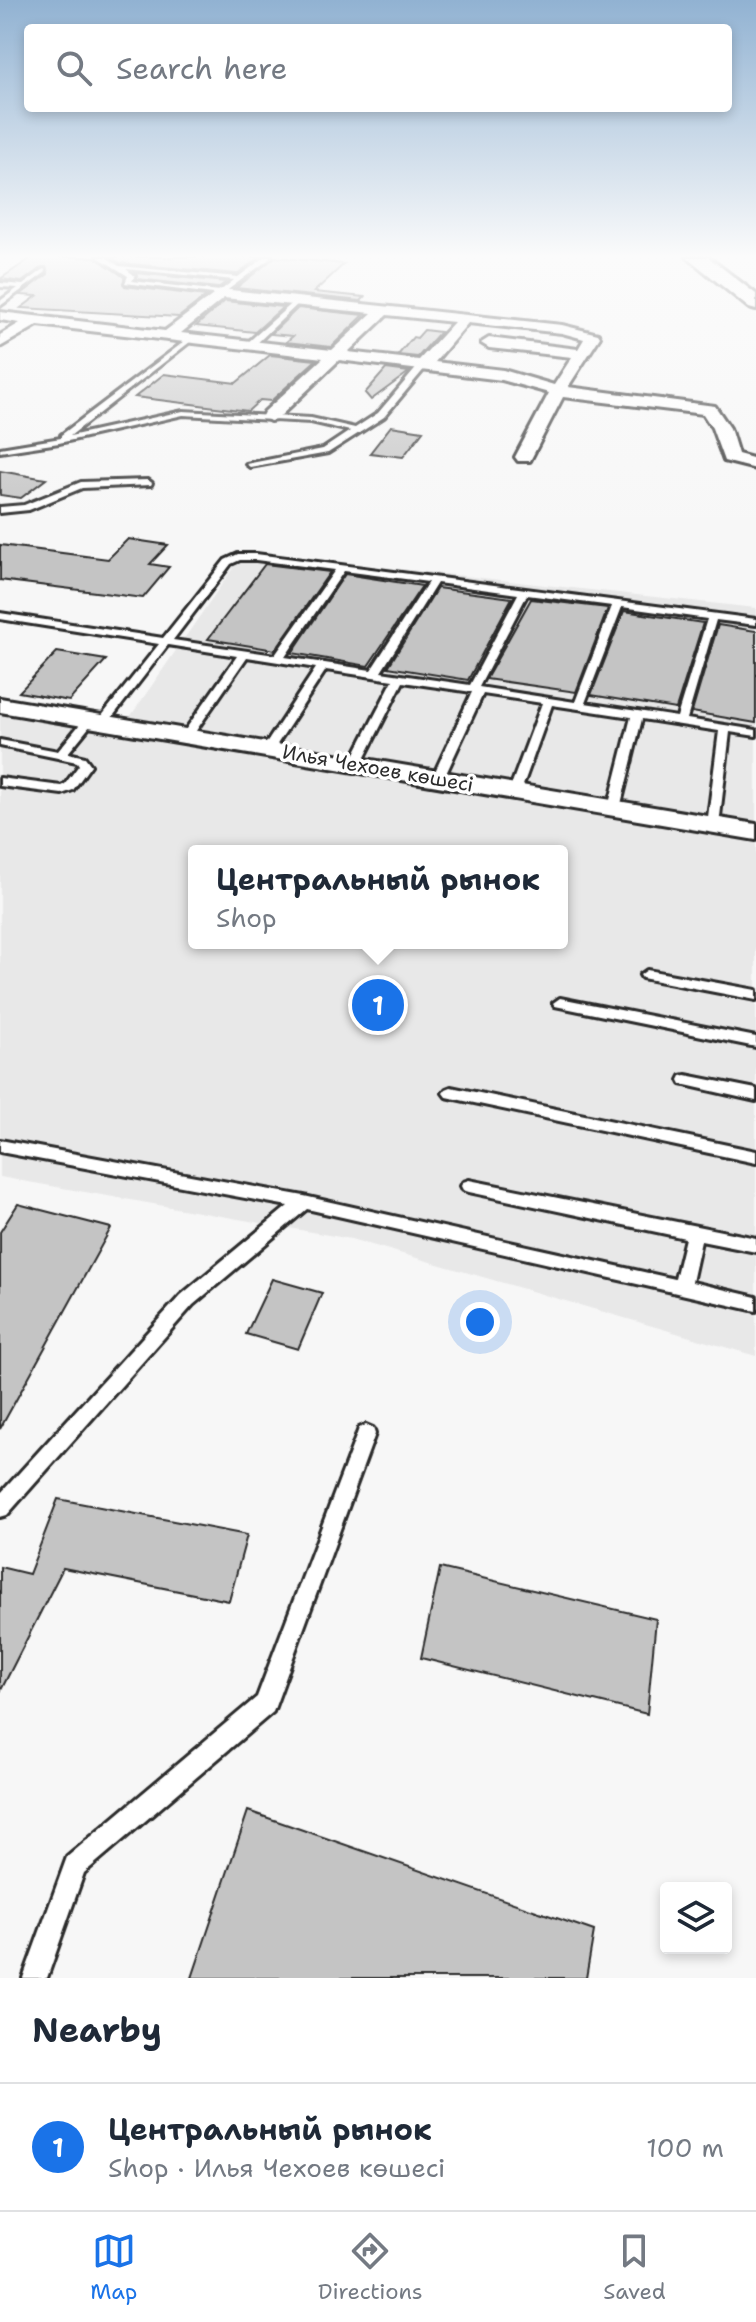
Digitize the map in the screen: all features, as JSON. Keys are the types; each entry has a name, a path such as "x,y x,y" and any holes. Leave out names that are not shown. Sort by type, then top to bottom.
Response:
{"street":[{"path":"283,349 503,375 558,391 709,410 721,428 730,457 756,464"},
{"path":"270,416 341,349"},
{"path":"422,367 438,349"},
{"path":"542,349 582,354"},
{"path":"524,457 558,391 585,349"},
{"name":"Илья Чехоев көшесі","path":"0,705 756,832"}],"lane":[{"path":"59,441 177,349"},
{"path":"250,464 325,451 381,415 422,367"},
{"path":"0,450 59,441 183,413 311,420 358,431"},
{"path":"0,510 26,508 81,485 148,483"},
{"path":"62,753 96,721 166,642 228,562 238,557 756,622"},
{"path":"278,659 341,568"},
{"path":"374,674 434,580"},
{"path":"438,778 476,690 524,592"},
{"path":"579,706 618,604"},
{"path":"0,616 756,733"},
{"path":"681,722 712,617"},
{"path":"187,736 244,654"},
{"path":"268,750 323,666"},
{"path":"355,765 399,678"},
{"path":"515,791 548,701"},
{"path":"614,808 637,715"},
{"path":"713,825 725,728"},
{"path":"0,743 62,753 81,759 85,765 69,787 50,791 0,782"},
{"path":"647,975 756,995"},
{"path":"560,1003 756,1042"},
{"path":"686,1080 756,1095"},
{"path":"451,1093 756,1157"},
{"path":"0,1146 304,1202 756,1304"},
{"path":"469,1186 756,1245"},
{"path":"0,1508 187,1300 304,1202"},
{"path":"682,1288 694,1233"},
{"path":"35,1978 75,1865 265,1704 366,1434"}],"shaded area":[{"path":"244,552 756,608 756,821 130,717"},
{"path":"0,700 756,832 756,1356 351,1239 0,1177"}],"building":[{"path":"403,349 425,349 418,357 398,355"},
{"path":"270,355 316,360 271,401 260,400 248,411 135,397 164,374 236,383"},
{"path":"386,369 409,372 371,400 365,393"},
{"path":"391,426 423,431 403,457 370,453"},
{"path":"0,471 46,479 21,498 0,495"},
{"path":"128,539 168,545 150,564 169,567 143,598 0,580 0,545 108,559"},
{"path":"265,564 330,572 275,650 208,639"},
{"path":"345,574 422,586 368,666 292,653"},
{"path":"437,588 512,598 468,680 388,667"},
{"path":"531,599 608,608 576,692 486,679"},
{"path":"624,611 703,623 676,709 591,695"},
{"path":"718,625 756,631 756,723 692,712"},
{"path":"57,652 106,660 69,701 19,692"},
{"path":"18,1204 111,1228 0,1429 0,1232"},
{"path":"272,1279 322,1293 298,1349 246,1334"},
{"path":"58,1499 247,1535 229,1601 63,1568 0,1692 0,1567 29,1574"},
{"path":"440,1568 656,1619 647,1714 421,1658"},
{"path":"248,1811 594,1931 586,1978 192,1978"}],"place":[{"name":"Центральный рынок","path":"378,1005"}]}
